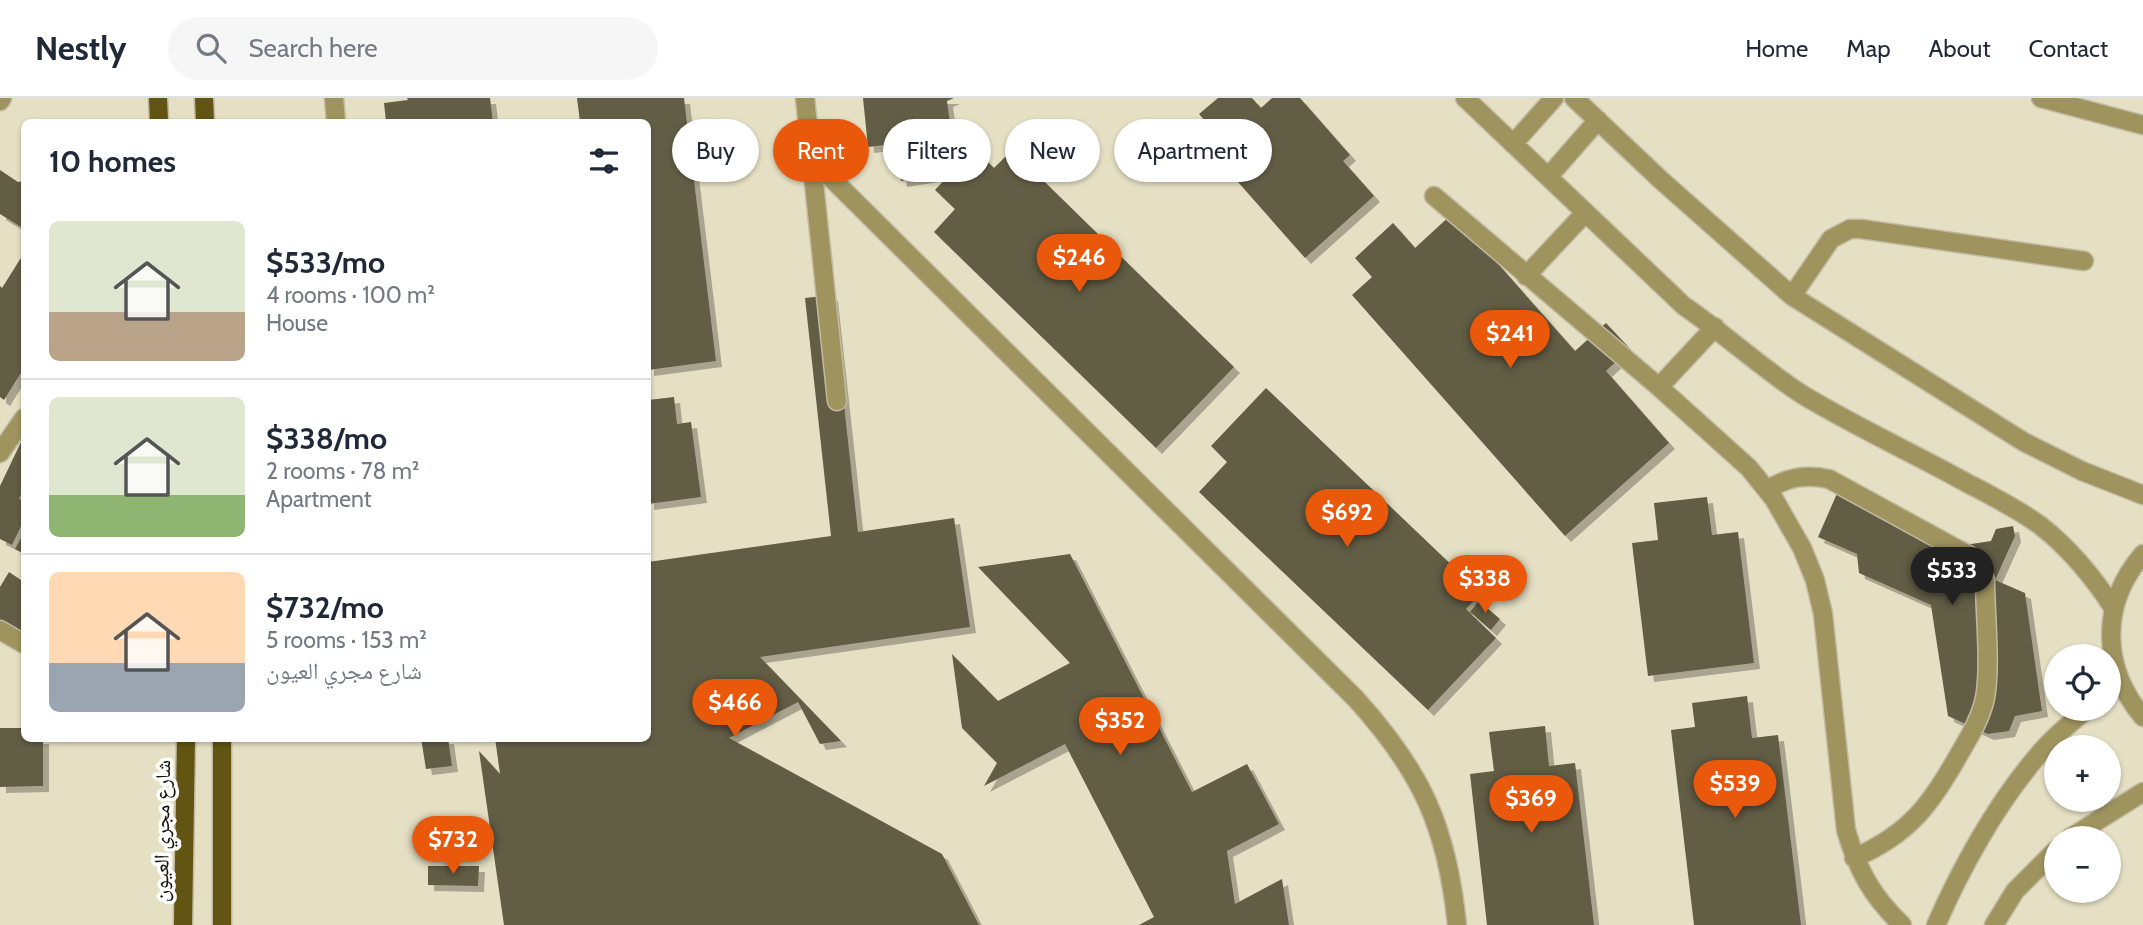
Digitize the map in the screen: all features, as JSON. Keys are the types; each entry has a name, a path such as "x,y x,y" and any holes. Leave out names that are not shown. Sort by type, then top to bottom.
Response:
{"main road":[{"path":"158,98 159,119"},
{"path":"204,98 205,119"},
{"name":"شارع مجري العيون","path":"183,925 186,742"},
{"path":"222,742 222,925"}],"street":[{"path":"334,98 336,119"},
{"path":"805,98 807,119"},
{"path":"1465,98 1684,306 1715,327 1758,364 1804,395 1984,491 2040,525 2076,559 2114,609"},
{"path":"1513,144 1554,98"},
{"path":"1574,98 1662,181 1792,296 2024,442 2082,471 2143,495"},
{"path":"2041,98 2143,125"},
{"path":"1549,176 1598,120"},
{"path":"814,182 837,401"},
{"path":"835,182 1356,699 1388,734 1414,773 1434,816 1448,860 1457,925"},
{"path":"1434,196 1749,468 1786,517 1815,580 1820,603 1846,830 1865,882 1882,906 1902,925"},
{"path":"1526,276 1585,213"},
{"path":"1792,296 1830,239 1850,229 2084,261"},
{"path":"1658,387 1715,327"},
{"path":"0,453 21,422"},
{"path":"1767,490 1791,478 1805,476 1829,479 1970,556 1977,563 1985,580 1985,698 1973,730 1945,780 1918,816 1880,846 1854,858"},
{"path":"2112,644 2114,609 2121,586 2143,554"},
{"path":"0,630 21,641"},
{"path":"2121,692 2143,717"},
{"path":"1936,925 1950,892 2008,795 2041,752 2074,721"},
{"path":"2089,826 2143,792"},
{"path":"1994,925 2015,891 2044,862"}],"building":[{"path":"407,98 490,98 493,119 386,119 384,103 408,100"},
{"path":"577,98 684,98 687,119 672,119 672,182 694,182 716,361 651,370 651,119 580,119"},
{"path":"863,98 954,98 947,101 950,119 883,119 883,145 869,147 869,119 865,119"},
{"path":"1218,98 1252,98 1261,108 1272,98 1300,98 1350,155 1343,161 1374,196 1305,258 1238,182 1272,182 1272,119 1203,119 1199,114"},
{"path":"1005,157 1005,182 1045,182 1234,367 1156,448 934,232 955,209 935,190 942,182 991,182 991,165 994,168"},
{"path":"0,170 21,182 21,227 0,214"},
{"path":"1453,213 1575,351 1606,323 1630,349 1606,371 1669,443 1565,536 1352,295 1372,277 1355,258 1393,223 1415,248"},
{"path":"21,258 21,373 4,400 0,397 0,286 2,288"},
{"path":"832,295 858,532 954,518 970,627 760,657 841,741 820,744 798,702 729,738 942,854 979,925 504,925 479,751 500,774 496,742 651,742 651,562 831,536 805,298"},
{"path":"1266,388 1481,593 1466,609 1496,638 1428,710 1199,492 1227,462 1211,446"},
{"path":"674,397 677,424 691,422 701,497 651,504 651,400"},
{"path":"21,442 21,526 12,545 0,539 0,486"},
{"path":"1839,489 1965,545 1991,541 1996,529 2013,526 2015,536 1995,580 2025,593 2042,711 2015,716 2009,731 1988,734 1948,716 1931,605 1859,573 1857,554 1818,537"},
{"path":"1707,497 1712,535 1738,532 1754,663 1648,676 1632,543 1658,540 1654,503"},
{"path":"21,538 21,552 15,549"},
{"path":"1070,554 1192,792 1247,764 1279,824 1227,851 1235,904 1282,879 1289,925 1139,925 1154,917 1065,744 984,786 997,763 962,728 952,654 998,701 1070,663 978,567"},
{"path":"9,572 21,580 21,634 0,620 0,587"},
{"path":"1479,601 1500,619 1491,630 1470,612"},
{"path":"1747,696 1752,738 1778,735 1801,925 1694,925 1671,730 1695,727 1692,703"},
{"path":"1545,726 1549,766 1575,763 1594,925 1487,925 1470,774 1494,771 1489,732"},
{"path":"0,728 21,728 21,742 43,742 43,786 0,787"},
{"path":"422,742 449,742 452,766 426,769"},
{"path":"428,866 479,866 478,886 428,885"}]}
